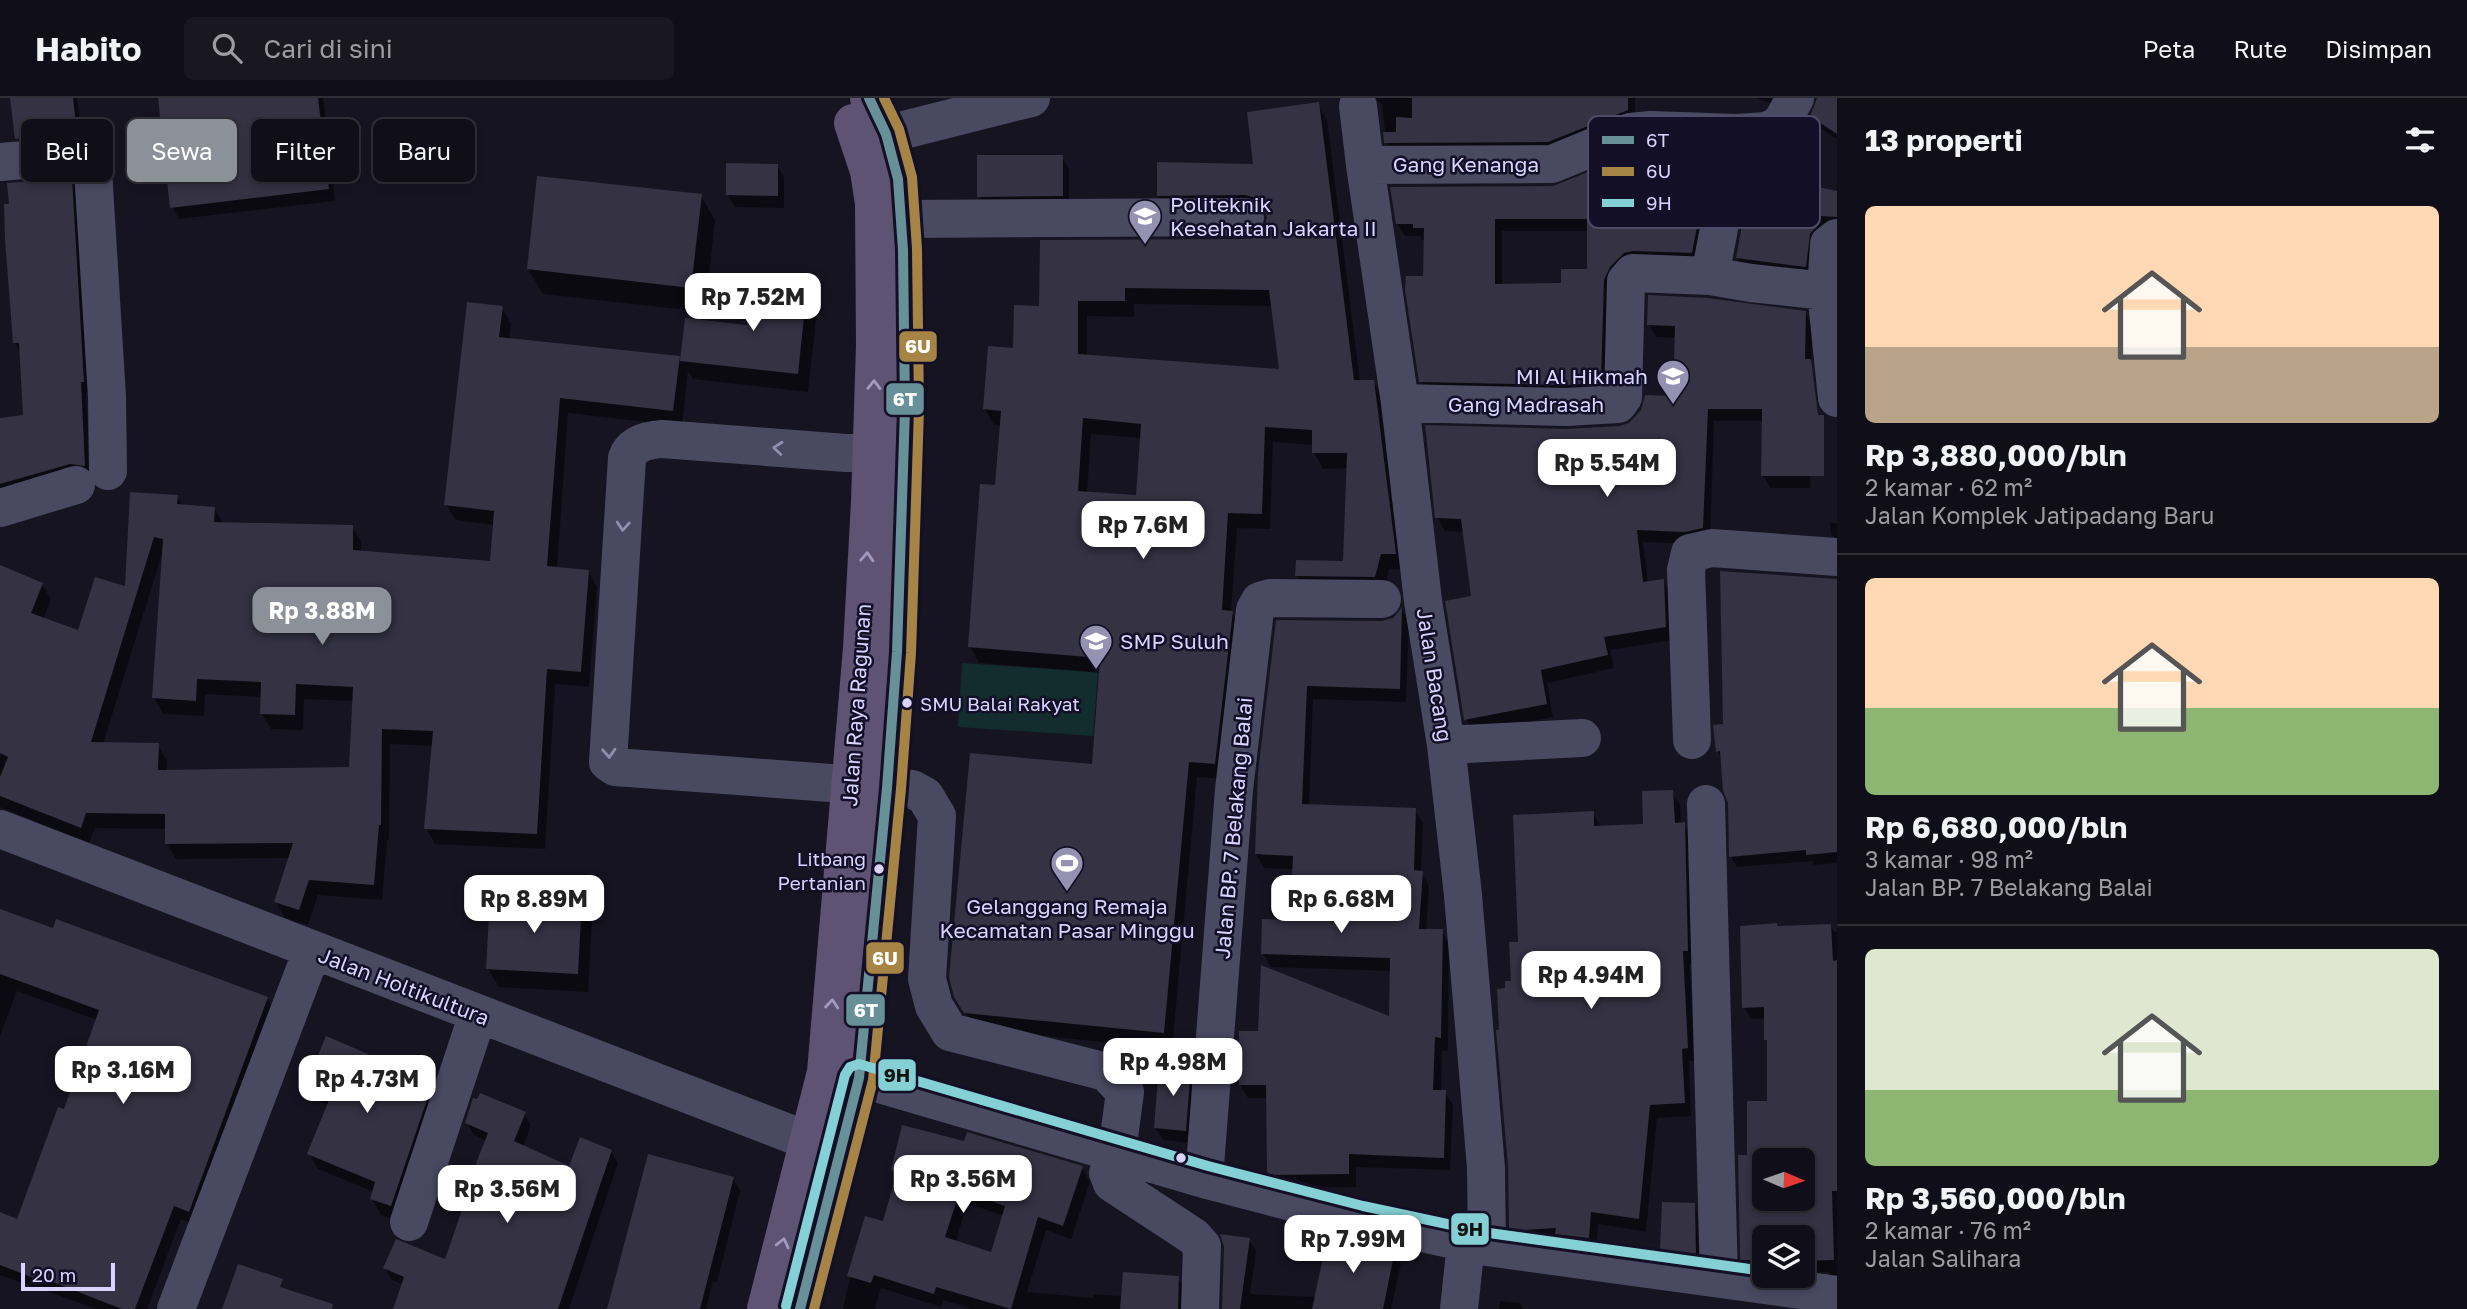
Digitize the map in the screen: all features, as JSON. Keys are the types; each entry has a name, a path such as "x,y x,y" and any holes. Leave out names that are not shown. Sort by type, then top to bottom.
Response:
{"main road":[{"name":"Jalan Raya Ragunan","path":"800,1309 859,1078 869,786 862,648 888,453 904,293 898,179 873,137 842,98"},
{"name":"Jalan Raya Ragunan","path":"869,98 888,453"},
{"name":"Jalan Raya Ragunan","path":"766,1309 826,1072 869,786"}],"street":[{"path":"873,137 1031,98"},
{"name":"Gang Kenanga","path":"1785,116 1795,98"},
{"name":"Jalan Bacang","path":"1359,106 1365,165 1400,403 1423,601 1446,745 1463,895 1485,1155 1477,1245 1459,1309"},
{"name":"Gang Kenanga","path":"1365,165 1552,164 1588,149"},
{"path":"0,162 92,154 107,397 92,478 0,508"},
{"path":"901,219 1245,217"},
{"path":"1720,228 1710,276 1826,291"},
{"path":"1833,243 1826,291 1837,398"},
{"name":"Gang Madrasah","path":"1400,403 1566,407 1618,404 1623,397 1626,281 1633,273 1710,276"},
{"path":"888,453 846,453 662,439 652,440 631,449 627,458 625,485 609,764 615,767 912,789 925,796 937,816 927,979 934,1006 950,1032 1106,1072 1125,1092 1116,1152 1108,1172 1112,1183 1194,1237 1202,1246 1200,1309"},
{"path":"1692,740 1686,570 1690,553 1712,548 1837,557"},
{"name":"Jalan BP. 7 Belakang Balai","path":"1204,1179 1234,790 1257,604 1270,597 1382,599"},
{"path":"1446,745 1582,738"},
{"path":"1706,804 1719,1278"},
{"name":"Jalan Holtikultura","path":"0,829 809,1141"},
{"path":"176,1309 312,951"},
{"path":"409,1222 478,1014"},
{"path":"859,1078 1204,1179 1360,1220 1477,1245 1719,1278 1759,1296 1837,1295"}],"green space":[{"path":"962,663 1098,672 1093,736 958,727"}],"building":[{"path":"10,98 73,98 75,119 21,119 21,138 15,139"},
{"path":"158,98 318,98 321,119 251,119 251,182 328,182 329,189 170,208 167,182 237,182 237,119 160,119"},
{"path":"1412,98 1628,98 1628,110 1613,116 1588,116 1588,126 1548,142 1384,143 1383,132 1396,132 1396,117 1412,118"},
{"path":"1817,98 1837,98 1837,134 1820,123 1820,116 1810,116"},
{"path":"1319,102 1354,380 1374,380 1396,554 1381,554 1375,577 1295,576 1296,560 1343,561 1347,453 1312,453 1312,430 1265,427 1262,514 1228,513 1222,610 1233,611 1215,764 1189,762 1164,1033 964,1013 954,997 949,977 970,753 1092,764 1100,658 968,647 980,484 995,485 1001,411 983,409 988,346 1013,348 1014,305 1039,306 1040,240 1245,239 1257,235 1267,218 1264,207 1256,198 1245,195 1157,196 1157,162 1253,164 1247,112","holes":["1125,288 1269,290 1279,369 1078,354 1078,301 1125,301","1083,418 1141,424 1136,495 1078,491"]},
{"path":"977,155 1063,155 1063,196 977,197"},
{"path":"726,163 778,164 778,196 726,195"},
{"path":"1588,172 1588,228 1697,228 1692,253 1633,251 1624,253 1610,267 1604,280 1601,383 1566,385 1419,382 1405,290 1406,276 1423,276 1424,228 1413,228 1413,224 1396,224 1390,187 1553,186","holes":["1495,219 1587,219 1587,269 1561,269 1561,283 1495,284"]},
{"path":"537,176 702,194 691,288 527,269"},
{"path":"72,182 84,382 81,382 85,466 70,464 0,484 0,418 23,415 19,343 13,343 5,239 4,204 9,204 7,183"},
{"path":"1820,188 1837,191 1837,217 1820,216"},
{"path":"1741,228 1815,228 1810,234 1806,267 1736,258"},
{"path":"751,282 807,288 798,374 680,361 685,318 747,325"},
{"path":"1648,295 1708,298 1806,311 1805,359 1811,359 1818,415 1824,415 1824,476 1761,476 1762,409 1708,409 1703,528 1685,532 1637,530 1643,582 1664,579 1666,627 1604,637 1608,655 1541,670 1547,704 1464,720 1445,601 1471,596 1461,519 1435,518 1425,425 1566,429 1629,423 1641,410 1645,395 1673,396 1675,326 1647,325"},
{"path":"467,302 503,306 499,337 680,356 673,411 560,398 547,566 589,570 581,672 547,669 537,834 424,829 433,731 382,729 381,825 374,885 309,880 299,910 274,902 293,843 165,844 165,814 86,813 81,828 0,796 0,777 8,757 0,753 0,565 43,583 31,613 78,630 95,577 125,586 130,492 178,495 177,504 215,507 214,522 353,525 353,550 490,561 494,511 444,505","holes":["154,537 163,539 152,698 196,701 197,679 261,682 260,714 295,715 296,684 353,687 349,767 158,770 159,743 91,742"]},
{"path":"1720,571 1837,579 1837,852 1806,855 1806,850 1729,857 1728,803 1723,791 1720,751 1716,752 1713,725 1723,724"},
{"path":"1402,607 1400,689 1307,686 1302,804 1416,808 1414,870 1423,871 1419,929 1443,929 1441,1038 1435,1037 1433,1090 1446,1090 1444,1158 1349,1154 1349,1174 1274,1175 1267,1173 1266,1085 1239,1085 1239,1031 1258,1031 1261,965 1389,1016 1390,958 1261,954 1262,919 1290,920 1293,856 1255,854 1258,773 1276,620 1382,621 1393,618"},
{"path":"1673,790 1675,823 1685,822 1688,951 1683,951 1688,1048 1682,1049 1685,1103 1650,1105 1639,1219 1591,1212 1589,1238 1555,1234 1556,1228 1509,1228 1508,1166 1496,1030 1499,1030 1497,989 1505,988 1505,981 1511,981 1509,942 1518,942 1513,815 1594,811 1594,826 1643,824 1642,791"},
{"path":"490,896 582,900 578,974 486,969"},
{"path":"0,909 53,928 56,919 268,997 189,1212 174,1206 135,1309 122,1309 0,1265 0,1212 17,1219 58,1107 64,1109 99,1010 0,974"},
{"path":"1777,923 1777,926 1831,924 1833,961 1837,960 1837,1191 1832,1191 1834,1260 1815,1261 1815,1225 1752,1225 1752,1260 1740,1260 1738,1155 1747,1155 1747,1101 1767,1101 1764,1007 1742,1008 1740,926"},
{"path":"326,1036 433,1082 391,1206 370,1199 375,1182 307,1154 331,1095 306,1085"},
{"path":"1159,1065 1191,1067 1186,1131 1154,1128"},
{"path":"480,1093 526,1112 514,1141 569,1166 580,1137 612,1150 558,1309 393,1309 404,1277 383,1268 396,1239 445,1259 488,1133 465,1123 473,1098 477,1099"},
{"path":"902,1125 964,1141 967,1132 1083,1166 1063,1226 1038,1217 1011,1309 936,1287 934,1294 874,1275 871,1283 847,1276 865,1216 883,1221 897,1172 891,1170","holes":["960,1190 1005,1206 991,1252 945,1237"]},
{"path":"648,1154 734,1177 700,1309 607,1309"},
{"path":"1662,1202 1695,1203 1696,1254 1660,1249"},
{"path":"1220,1234 1250,1238 1240,1309 1222,1309 1224,1247"},
{"path":"1328,1234 1395,1250 1383,1309 1312,1309"},
{"path":"238,1264 283,1279 280,1287 333,1304 332,1309 222,1309"},
{"path":"1123,1272 1179,1276 1178,1309 1120,1309"}],"transit line":[{"name":"6T","path":"800,1309 859,1078 887,788 897,652 905,409 903,250 898,179 886,134 869,98"},
{"name":"6U","path":"814,1309 873,1080 911,653 919,409 917,249 912,177 899,129 884,98"},
{"name":"9H","path":"786,1306 845,1075 850,1067 859,1064 1208,1166 1363,1206 1489,1233 1752,1269"}],"place":[{"name":"Politeknik Kesehatan Jakarta II","path":"1145,246"},
{"name":"MI Al Hikmah","path":"1673,406"},
{"name":"SMP Suluh","path":"1096,671"},
{"name":"SMU Balai Rakyat","path":"907,703"},
{"name":"Litbang Pertanian","path":"879,869"},
{"name":"Gelanggang Remaja Kecamatan Pasar Minggu","path":"1067,893"}]}
